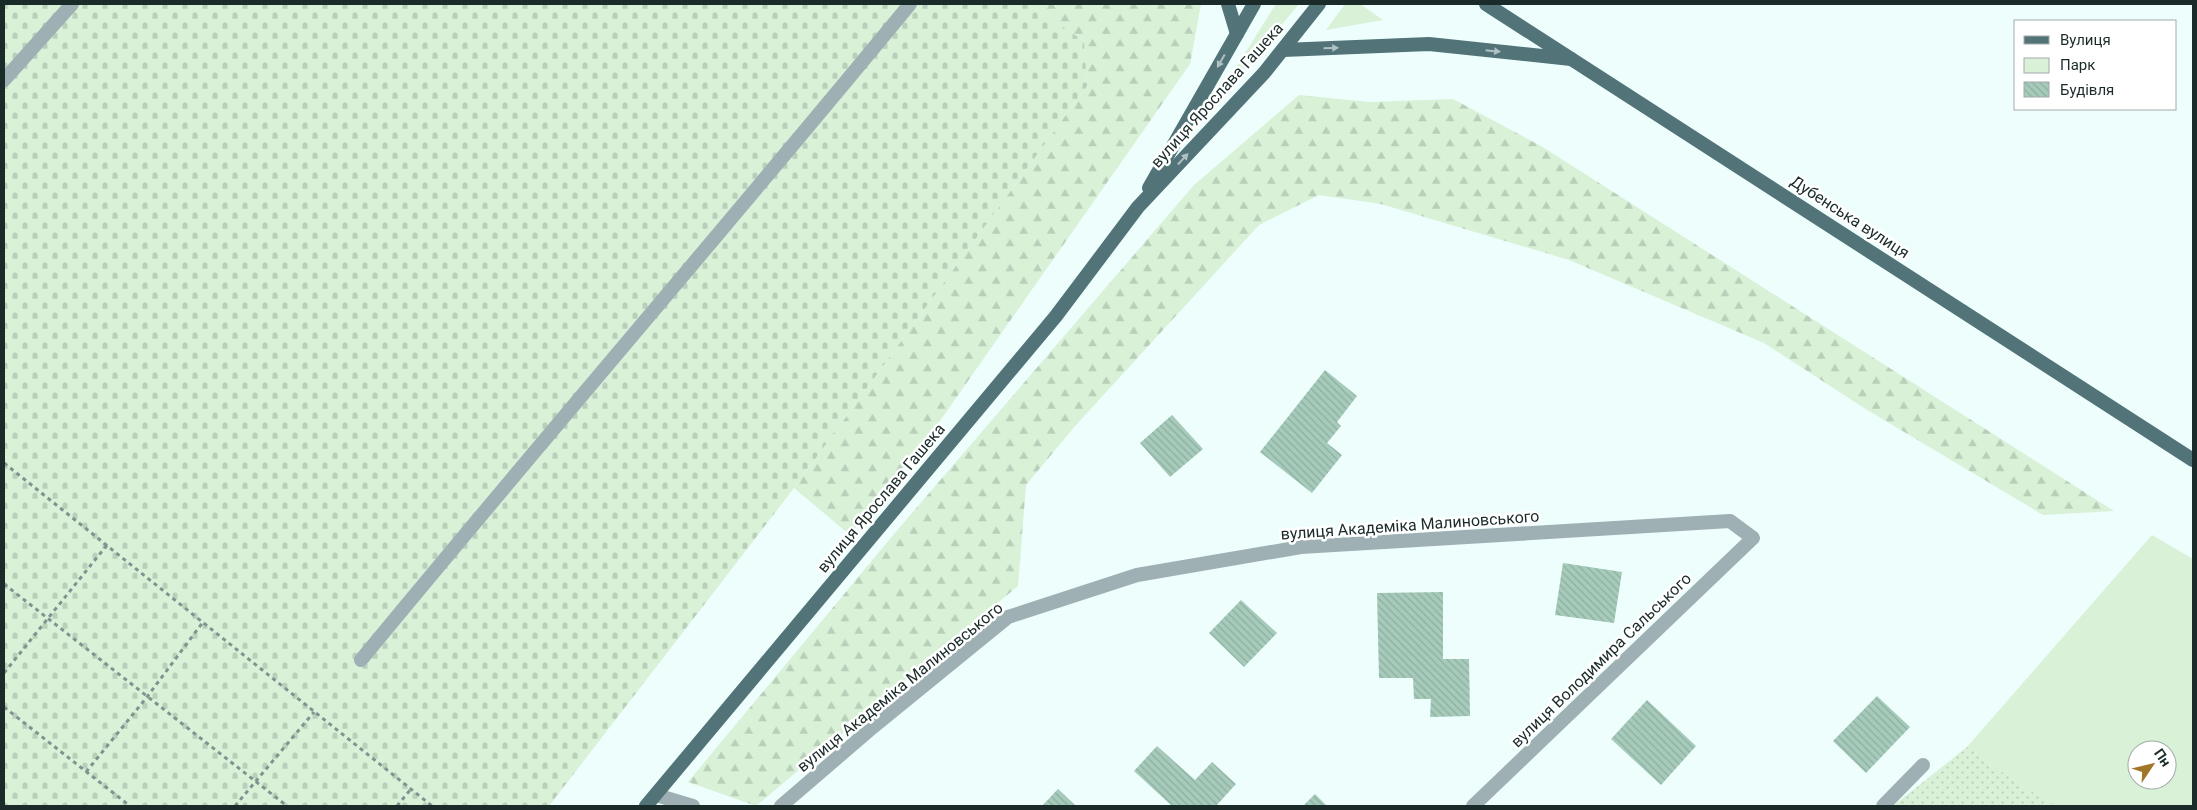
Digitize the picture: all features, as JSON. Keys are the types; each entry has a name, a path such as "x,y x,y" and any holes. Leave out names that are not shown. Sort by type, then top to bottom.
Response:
{"main road":[{"path":"1228,4 1237,34"},
{"name":"вулиця Ярослава Гашека","path":"1138,207 1254,4"},
{"name":"вулиця Ярослава Гашека","path":"646,806 1049,324 1138,207 1264,73 1319,4"},
{"name":"Дубенська вулиця","path":"1486,4 2193,460"},
{"path":"1283,50 1429,44 1575,60"}],"street":[{"path":"4,80 72,4"},
{"path":"361,660 532,453 716,237 910,4"},
{"name":"вулиця Академіка Малиновського","path":"781,806 873,727 1008,617 1137,575 1301,547 1730,522 1752,538"},
{"name":"вулиця Володимира Сальського","path":"1473,806 1752,538"},
{"path":"1883,806 1923,765"},
{"path":"656,795 693,806"}],"path":[{"path":"4,463 432,806"},
{"path":"4,673 106,545"},
{"path":"4,584 287,806"},
{"path":"86,772 147,697 203,622"},
{"path":"4,707 130,806"},
{"path":"235,806 314,712"},
{"path":"397,806 411,789"}],"green space":[{"path":"4,4 1028,4 1084,41 1087,86 794,488 549,806 4,806"},
{"path":"1028,4 1201,4 1190,64 942,418 850,535 794,488 1087,86 1084,41"},
{"path":"1276,4 1299,4 1205,117"},
{"path":"1345,4 1360,4 1383,20 1326,30"},
{"path":"1299,95 1369,102 1453,99 1541,146 2114,511 2043,515 1864,408 1764,343 1569,260 1381,204 1319,195 1259,225 1076,425 1026,485 1018,586 756,806 688,782 894,534 1194,185"},
{"path":"2152,535 2193,559 2193,806 2058,806 2025,788 1967,747"},
{"path":"1967,747 2025,788 2058,806 1893,806"}],"building":[{"path":"1325,370 1357,396 1337,422 1341,426 1327,443 1342,455 1312,493 1260,452"},
{"path":"1172,415 1203,449 1170,477 1140,443"},
{"path":"1563,563 1622,572 1614,623 1555,615"},
{"path":"1443,592 1443,659 1469,659 1470,716 1430,717 1431,699 1414,699 1413,678 1379,678 1377,593"},
{"path":"1241,600 1277,633 1244,667 1209,633"},
{"path":"1877,696 1910,727 1866,773 1833,741"},
{"path":"1647,700 1696,746 1661,785 1611,739"},
{"path":"1157,746 1195,780 1212,762 1236,784 1216,806 1172,806 1134,771"},
{"path":"1058,789 1076,806 1042,806"},
{"path":"1315,794 1327,806 1303,806"}]}
